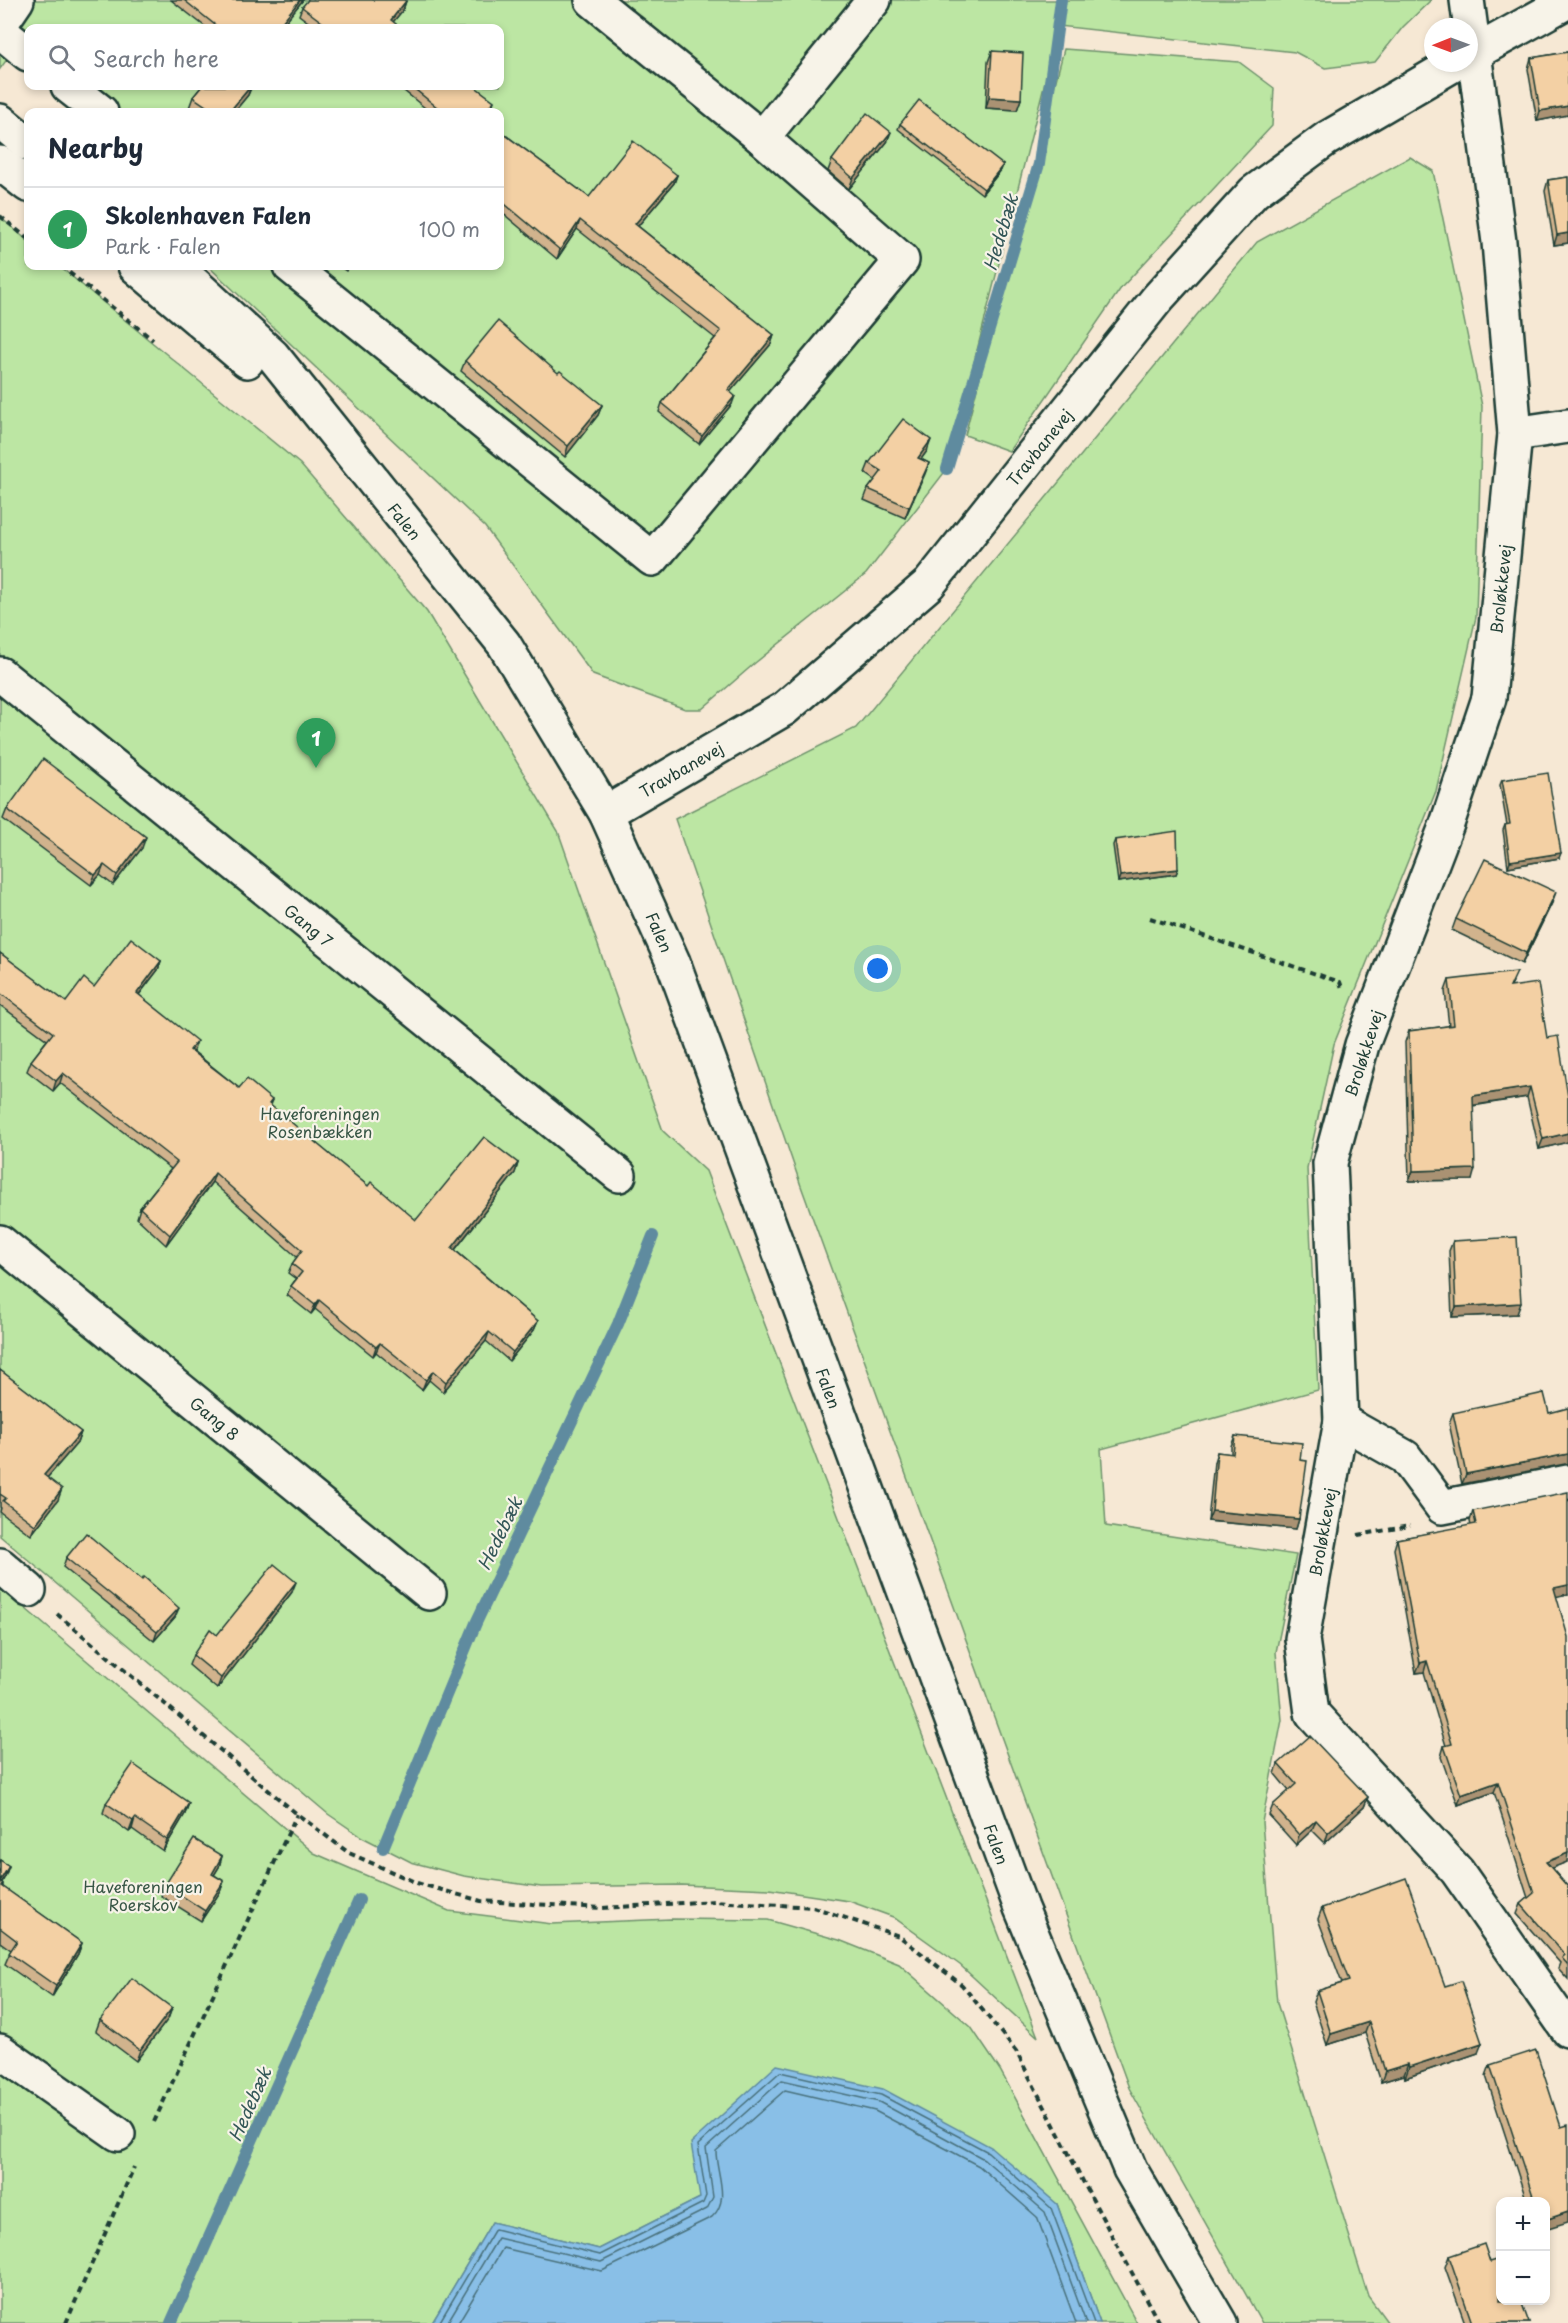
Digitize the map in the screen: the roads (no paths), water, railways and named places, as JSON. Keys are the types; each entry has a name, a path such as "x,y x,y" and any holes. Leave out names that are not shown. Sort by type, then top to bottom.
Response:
{"street":[{"path":"0,26 17,0"},
{"path":"295,270 652,559 902,260 762,138 592,0"},
{"path":"762,138 874,0"},
{"name":"Broløkkevej","path":"1467,0 1467,18"},
{"name":"Travbanevej","path":"1478,51 1568,1"},
{"path":"0,30 24,51"},
{"name":"Travbanevej","path":"606,813 784,709 929,584 1157,299 1254,192 1326,139 1441,72"},
{"name":"Broløkkevej","path":"1470,72 1499,242 1515,434 1489,698 1447,824 1362,1045 1330,1163 1341,1421 1302,1639 1312,1713 1458,1870 1568,2030"},
{"path":"73,90 96,108"},
{"path":"0,121 24,141"},
{"path":"0,163 24,182"},
{"name":"Falen","path":"140,270 259,370 378,487"},
{"name":"Falen","path":"180,270 273,356 504,644 606,813 673,962 1021,1908 1130,2169 1220,2323"},
{"path":"1515,434 1568,426"},
{"name":"Gang 7","path":"0,674 618,1175"},
{"name":"Gang 8","path":"0,1242 429,1593"},
{"path":"1341,1421 1405,1458 1442,1507 1568,1482"},
{"path":"0,1565 29,1590"},
{"path":"0,2051 118,2134"}],"water":[{"path":"777,2065 883,2089 991,2147 1057,2204 1100,2323 432,2323 492,2222 599,2249 700,2198 691,2143"}],"waterway":[{"name":"Hedebæk","path":"947,469 1039,164 1061,0"},
{"name":"Hedebæk","path":"383,1848 476,1623 618,1324 653,1236"},
{"name":"Hedebæk","path":"171,2323 359,1900"}],"place":[{"name":"Skolenhaven Falen","path":"316,768"}],"park label":[{"name":"Haveforeningen Rosenbækken","path":"320,1122"},
{"name":"Haveforeningen Roerskov","path":"143,1895"}]}
